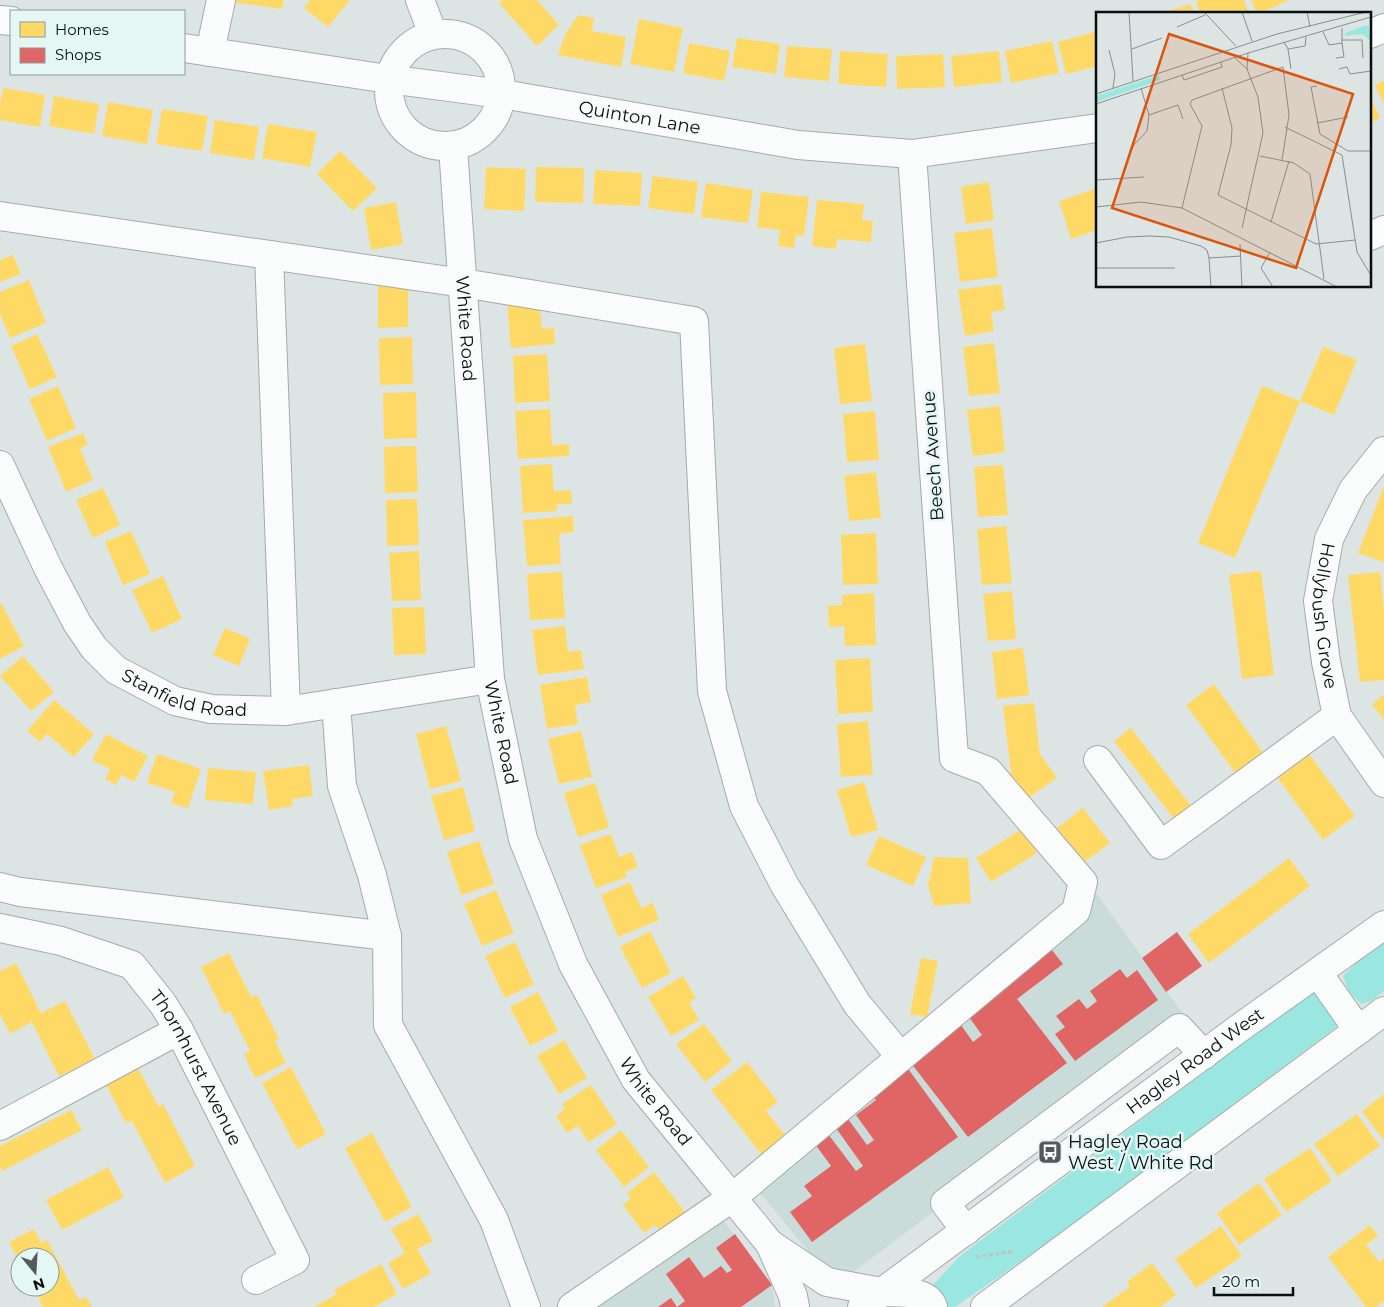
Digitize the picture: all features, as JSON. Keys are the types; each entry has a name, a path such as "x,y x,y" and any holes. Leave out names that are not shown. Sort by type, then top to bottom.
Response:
{"main road":[{"path":"197,50 221,0"},
{"path":"420,0 433,34"},
{"path":"1372,33 1384,28"},
{"path":"433,34 461,35 491,55 502,94 490,125 471,141 453,147 427,145 400,127 388,79 402,51 418,40 433,34"},
{"name":"Quinton Lane","path":"197,50 502,94 798,145 912,154 1096,128"},
{"name":"White Road","path":"453,147 490,679 523,839 573,964 636,1080 770,1244 793,1296 795,1307"},
{"name":"Beech Avenue","path":"901,1057 1076,911 1083,882 988,771 954,758 912,154"},
{"path":"0,216 462,283 694,321 712,691 744,806 784,884 857,1004 901,1057 733,1197 572,1307"},
{"path":"1372,235 1384,230"},
{"path":"269,255 286,710"},
{"name":"Hollybush Grove","path":"1384,451 1353,490 1329,539 1318,601 1326,662 1337,716 1384,783"},
{"name":"Stanfield Road","path":"0,465 48,568 77,623 94,648 116,670 175,701 212,709 286,710 490,679"},
{"path":"336,703 342,786 372,875 387,936 388,1025 494,1220 526,1307"},
{"path":"1098,760 1160,845 1337,716"},
{"path":"0,887 20,892 387,936"},
{"name":"Hagley Road West","path":"872,1299 1384,925"},
{"name":"Thornhurst Avenue","path":"0,928 61,941 132,965 163,1004 179,1030 295,1260 256,1280"},
{"path":"1318,973 1358,1030"},
{"path":"986,1307 1033,1270 1384,1011"},
{"path":"966,1231 945,1203 1179,1028 1204,1055"},
{"path":"0,1126 179,1030"},
{"name":"White Road","path":"770,1244 827,1282 872,1299 918,1294 931,1302 933,1307"}],"path":[{"path":"938,1252 947,1263 1016,1250 1033,1270"}],"shaded area":[{"path":"1097,894 1188,1021 844,1279 828,1275 747,1177"},
{"path":"1384,940 1384,991 1371,1001 1361,1004 1349,992 1343,976 1365,954"},
{"path":"1316,992 1338,1020 1335,1028 1064,1231 955,1307 949,1307 932,1286 960,1256 1273,1021"},
{"path":"711,1204 772,1285 775,1307 565,1307"}],"building: Homes":[{"path":"232,0 284,0 282,9 232,2"},
{"path":"310,0 350,0 328,27 304,8"},
{"path":"503,0 537,0 559,25 537,46 499,3"},
{"path":"1200,0 1244,0 1248,12 1199,12 1196,2"},
{"path":"1251,0 1289,0 1263,12 1256,12"},
{"path":"1191,4 1193,12 1164,12"},
{"path":"578,15 594,18 592,31 626,37 621,67 558,55 565,35"},
{"path":"639,19 683,28 674,72 630,64"},
{"path":"1096,32 1096,66 1066,74 1058,42"},
{"path":"737,38 780,44 776,74 732,67"},
{"path":"1052,41 1059,73 1011,83 1005,51"},
{"path":"689,43 730,51 724,81 683,73"},
{"path":"787,46 832,49 829,81 784,77"},
{"path":"840,51 888,54 886,87 838,84"},
{"path":"999,51 1002,82 954,87 951,56"},
{"path":"943,54 945,87 897,89 896,56"},
{"path":"1384,81 1384,104 1375,85"},
{"path":"3,88 45,95 40,127 0,120"},
{"path":"54,96 99,104 94,134 49,126"},
{"path":"1372,101 1380,118 1372,122"},
{"path":"108,102 153,110 147,144 102,136"},
{"path":"162,109 208,116 202,151 156,144"},
{"path":"215,120 259,127 254,160 210,153"},
{"path":"268,124 317,132 310,167 262,158"},
{"path":"340,151 377,188 353,211 317,174"},
{"path":"486,167 526,169 524,211 484,209"},
{"path":"536,167 584,168 583,203 535,202"},
{"path":"595,170 642,173 640,206 593,204"},
{"path":"653,176 698,182 694,214 648,208"},
{"path":"989,182 994,220 966,224 961,187"},
{"path":"706,183 753,190 748,223 701,217"},
{"path":"1096,189 1096,231 1071,239 1059,201"},
{"path":"761,192 809,197 804,236 796,235 794,248 778,246 780,230 757,227"},
{"path":"817,200 864,204 862,220 873,221 871,242 837,239 836,249 812,246"},
{"path":"396,202 403,244 371,250 364,208"},
{"path":"992,228 998,277 960,282 954,233"},
{"path":"13,255 21,274 0,282 0,260"},
{"path":"29,280 46,323 10,338 0,314 0,292"},
{"path":"408,280 408,327 378,328 378,281"},
{"path":"1001,284 1005,310 991,312 994,331 965,336 958,290"},
{"path":"539,299 542,329 554,328 555,344 511,348 507,302"},
{"path":"37,334 57,377 30,389 11,346"},
{"path":"412,337 413,384 380,385 379,338"},
{"path":"994,343 1000,393 969,396 963,347"},
{"path":"865,344 872,401 840,404 834,348"},
{"path":"1323,347 1357,360 1334,415 1300,401"},
{"path":"547,354 550,401 515,403 513,356"},
{"path":"58,386 76,428 47,441 29,399"},
{"path":"1262,386 1300,401 1235,558 1198,543"},
{"path":"416,392 417,438 384,439 383,393"},
{"path":"1000,406 1005,452 973,456 967,410"},
{"path":"550,409 552,445 569,444 569,456 518,459 515,411"},
{"path":"875,411 879,460 847,462 843,414"},
{"path":"83,433 88,445 80,448 93,480 66,492 48,447"},
{"path":"416,446 418,492 385,493 384,447"},
{"path":"552,464 554,491 571,490 572,504 557,504 557,511 523,513 520,466"},
{"path":"1003,465 1008,515 978,517 974,467"},
{"path":"876,472 881,518 849,521 844,476"},
{"path":"1384,486 1384,562 1358,553"},
{"path":"103,488 120,525 93,538 76,500"},
{"path":"417,499 419,545 387,546 386,500"},
{"path":"573,516 574,532 559,534 561,564 527,566 523,520"},
{"path":"1006,526 1012,583 982,585 977,529"},
{"path":"131,531 150,574 123,585 105,542"},
{"path":"876,533 878,584 843,585 841,535"},
{"path":"419,551 421,600 392,601 389,553"},
{"path":"1261,571 1274,675 1242,679 1229,575"},
{"path":"562,572 565,618 530,620 527,574"},
{"path":"1380,572 1384,608 1384,680 1360,682 1348,575"},
{"path":"163,576 182,619 152,633 132,590"},
{"path":"1012,591 1016,639 988,641 983,594"},
{"path":"874,593 876,645 845,646 844,626 829,627 828,606 842,605 842,595"},
{"path":"0,603 24,646 0,659"},
{"path":"424,607 426,654 394,655 392,608"},
{"path":"565,626 568,652 581,650 584,669 538,675 532,630"},
{"path":"225,628 250,639 239,666 213,655"},
{"path":"1023,648 1029,695 997,699 992,652"},
{"path":"23,656 54,692 31,711 0,676"},
{"path":"870,658 873,712 838,714 835,660"},
{"path":"587,677 591,702 575,705 578,724 547,729 540,685"},
{"path":"1214,684 1264,754 1236,774 1186,705"},
{"path":"1384,695 1384,720 1372,704"},
{"path":"54,700 94,734 74,757 47,734 40,742 27,731"},
{"path":"1034,703 1040,754 1057,778 1024,801 1007,776 1011,773 1003,706"},
{"path":"868,721 873,775 841,777 837,724"},
{"path":"446,726 461,781 430,789 416,734"},
{"path":"1131,728 1191,806 1174,819 1114,741"},
{"path":"581,731 592,777 559,784 548,739"},
{"path":"106,734 148,756 134,782 121,775 116,785 105,779 110,769 92,760"},
{"path":"157,754 201,769 188,808 171,803 175,792 147,783"},
{"path":"1309,754 1355,816 1323,840 1277,777"},
{"path":"309,765 313,796 292,799 293,806 269,810 263,771"},
{"path":"208,768 256,772 253,804 205,800"},
{"path":"864,782 878,830 851,837 837,790"},
{"path":"595,783 609,827 578,837 564,793"},
{"path":"463,787 475,831 444,840 431,796"},
{"path":"1083,808 1110,843 1083,863 1057,828"},
{"path":"1022,829 1037,853 991,882 976,858"},
{"path":"611,834 619,857 632,852 638,867 625,872 627,877 596,888 580,845"},
{"path":"879,836 926,857 913,886 866,865"},
{"path":"479,841 494,884 461,895 447,852"},
{"path":"934,857 968,858 971,903 934,906 928,885"},
{"path":"1289,858 1310,886 1209,963 1188,934"},
{"path":"630,882 641,908 653,903 659,920 618,937 601,895"},
{"path":"496,890 514,933 482,946 464,904"},
{"path":"650,931 671,973 642,988 620,947"},
{"path":"515,942 534,984 505,998 485,956"},
{"path":"229,953 251,997 257,995 279,1039 275,1041 286,1063 255,1078 244,1054 250,1051 230,1011 224,1014 201,967"},
{"path":"921,958 938,961 927,1017 910,1014"},
{"path":"16,963 41,1013 65,1001 95,1059 59,1076 32,1022 10,1034 0,1014 0,971"},
{"path":"683,976 696,998 689,1003 699,1020 671,1036 648,997"},
{"path":"538,992 558,1031 530,1046 510,1007"},
{"path":"704,1024 732,1061 705,1082 676,1044"},
{"path":"564,1040 587,1078 559,1094 537,1056"},
{"path":"134,1061 159,1107 163,1104 195,1166 165,1183 132,1121 126,1123 103,1079"},
{"path":"747,1062 778,1102 766,1111 789,1140 765,1159 711,1090"},
{"path":"291,1067 326,1134 297,1149 262,1083"},
{"path":"591,1085 617,1124 588,1142 578,1126 567,1133 556,1116 565,1109 562,1104"},
{"path":"1384,1094 1384,1141 1362,1111"},
{"path":"71,1110 82,1130 2,1171 0,1167 0,1146"},
{"path":"1357,1114 1380,1146 1338,1176 1314,1144"},
{"path":"621,1130 649,1167 624,1187 596,1150"},
{"path":"372,1133 412,1207 385,1222 345,1148"},
{"path":"1310,1148 1332,1181 1286,1212 1264,1179"},
{"path":"108,1167 124,1197 62,1230 46,1200"},
{"path":"654,1172 689,1217 664,1236 655,1225 644,1233 623,1205 631,1198 627,1193"},
{"path":"1259,1183 1282,1215 1239,1245 1217,1213"},
{"path":"418,1214 433,1241 417,1249 431,1273 403,1289 388,1263 405,1253 391,1229"},
{"path":"1370,1225 1378,1236 1366,1245 1379,1262 1384,1258 1384,1301 1376,1307 1366,1307 1328,1257"},
{"path":"1221,1226 1242,1256 1196,1288 1175,1259"},
{"path":"34,1229 41,1243 47,1240 51,1247 12,1247 9,1242"},
{"path":"1152,1263 1176,1295 1160,1307 1102,1307 1130,1287 1127,1282"},
{"path":"60,1264 79,1300 86,1297 92,1307 43,1307 38,1297 60,1297"},
{"path":"381,1264 397,1294 374,1307 314,1307 337,1294 334,1290"}],"building: Shops":[{"path":"1177,932 1202,966 1166,992 1142,958"},
{"path":"1051,949 1063,964 1017,999 1067,1063 968,1137 911,1063 961,1025 973,1042 982,1035 966,1013"},
{"path":"1120,969 1127,978 1137,970 1158,1000 1075,1061 1055,1034 1065,1027 1056,1016 1079,999 1087,1009 1097,1001 1090,991"},
{"path":"906,1066 958,1137 812,1242 790,1212 812,1196 804,1186 831,1166 815,1144 828,1134 856,1171 863,1166 836,1128 848,1119 867,1145 874,1140 856,1115 876,1100 870,1092"},
{"path":"735,1234 772,1285 741,1307 677,1307 685,1301 666,1274 689,1257 704,1278 721,1266 727,1273 732,1270 716,1248"},
{"path":"671,1298 677,1307 658,1307"}],"place":[{"name":"Hagley Road West / White Rd","path":"1050,1152"}]}
